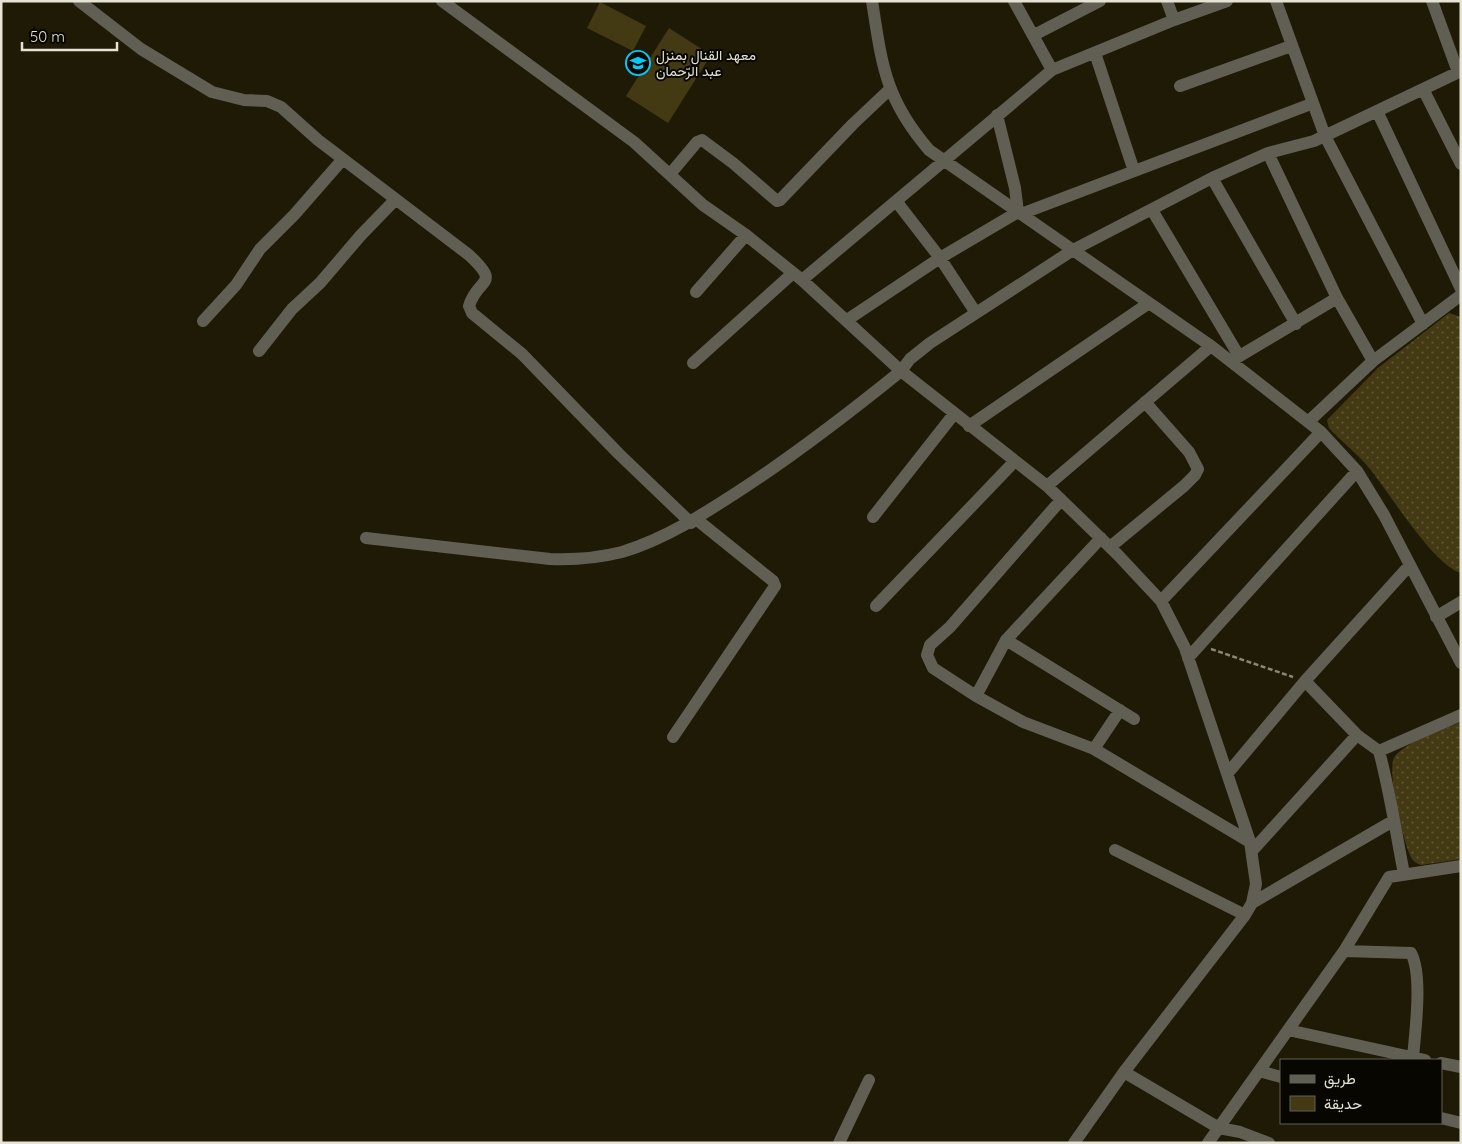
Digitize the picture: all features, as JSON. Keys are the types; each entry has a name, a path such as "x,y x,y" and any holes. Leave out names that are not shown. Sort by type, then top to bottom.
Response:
{"street":[{"path":"79,1 141,49 212,92 244,100 266,101 281,107 395,200 469,255 485,270 485,283 471,299 469,306 472,313 522,354 619,454 694,521 773,581 775,586 673,737"},
{"path":"442,1 634,142 671,173 703,205 746,235 798,276 901,371 1047,486 1105,542 1161,601 1188,658 1228,773 1251,846 1256,884 1252,903 1246,916 1124,1072 1074,1143"},
{"path":"872,1 889,90 915,134 942,161 1211,346 1235,359 1320,432 1357,471 1384,515 1409,566 1461,662"},
{"path":"1014,1 1052,70"},
{"path":"1034,35 1100,1"},
{"path":"1167,1 1174,20"},
{"path":"693,363 798,276 896,201 1052,70 1174,20 1227,1"},
{"path":"1276,1 1311,104 1324,136 1422,324"},
{"path":"366,538 550,560 580,560 629,549 694,521 793,456 901,371 910,359 930,343 1074,250 1239,164 1268,153 1300,147 1459,71 1432,1"},
{"path":"1180,86 1291,46"},
{"path":"1095,53 1134,171"},
{"path":"1423,89 1461,164"},
{"path":"671,173 697,142 702,140 733,163 777,201 780,200 853,124 889,90"},
{"path":"847,320 940,258 1019,213 1311,104"},
{"path":"1378,111 1461,289"},
{"path":"997,115 1015,188 1019,213"},
{"path":"1268,153 1337,298 1373,361"},
{"path":"203,321 236,285 260,249 294,215 343,159"},
{"path":"1212,178 1296,324"},
{"path":"259,351 292,309 320,283 361,235 395,200"},
{"path":"896,201 940,258 976,313"},
{"path":"1152,210 1235,359"},
{"path":"696,292 746,235"},
{"path":"1308,422 1373,361 1461,295"},
{"path":"1235,359 1337,298"},
{"path":"969,426 1150,303"},
{"path":"1047,486 1211,346"},
{"path":"976,696 1006,640 1105,542 1184,486 1195,476 1198,469 1189,452 1145,402"},
{"path":"872,517 954,414"},
{"path":"1161,601 1320,432"},
{"path":"876,606 1015,461"},
{"path":"1188,658 1357,471"},
{"path":"1061,500 950,627 930,645 927,655 933,668 976,696 1023,722 1094,749 1251,846"},
{"path":"1228,773 1305,681 1409,566"},
{"path":"1436,616 1461,602"},
{"path":"1006,640 1134,719"},
{"path":"1305,681 1357,735 1379,751 1388,783 1393,821 1404,874"},
{"path":"1094,749 1120,710"},
{"path":"1379,751 1461,715"},
{"path":"1251,846 1357,735"},
{"path":"1252,903 1393,821"},
{"path":"1115,850 1246,916"},
{"path":"1208,1143 1344,950 1389,877 1461,866"},
{"path":"1288,1030 1419,1059 1415,960 1411,953 1344,950"},
{"path":"1442,1063 1461,1068"},
{"path":"1259,1071 1280,1077"},
{"path":"1124,1072 1219,1128 1240,1132 1269,1143"},
{"path":"839,1143 869,1080"},
{"path":"1442,1118 1461,1123"}],"path":[{"path":"1200,646 1305,681"}],"green space":[{"path":"600,2 646,26 633,51 587,28"},
{"path":"669,28 711,55 668,123 626,96"},
{"path":"1449,313 1461,317 1461,573 1438,557 1425,543 1370,469 1329,428 1327,420 1378,368"},
{"path":"1461,722 1461,859 1421,865 1412,859 1407,847 1394,791 1392,766 1394,758 1405,747 1414,742"}],"place":[{"name":"معهد القنال بمنزل عبد الرّحمان","path":"638,63"}]}
